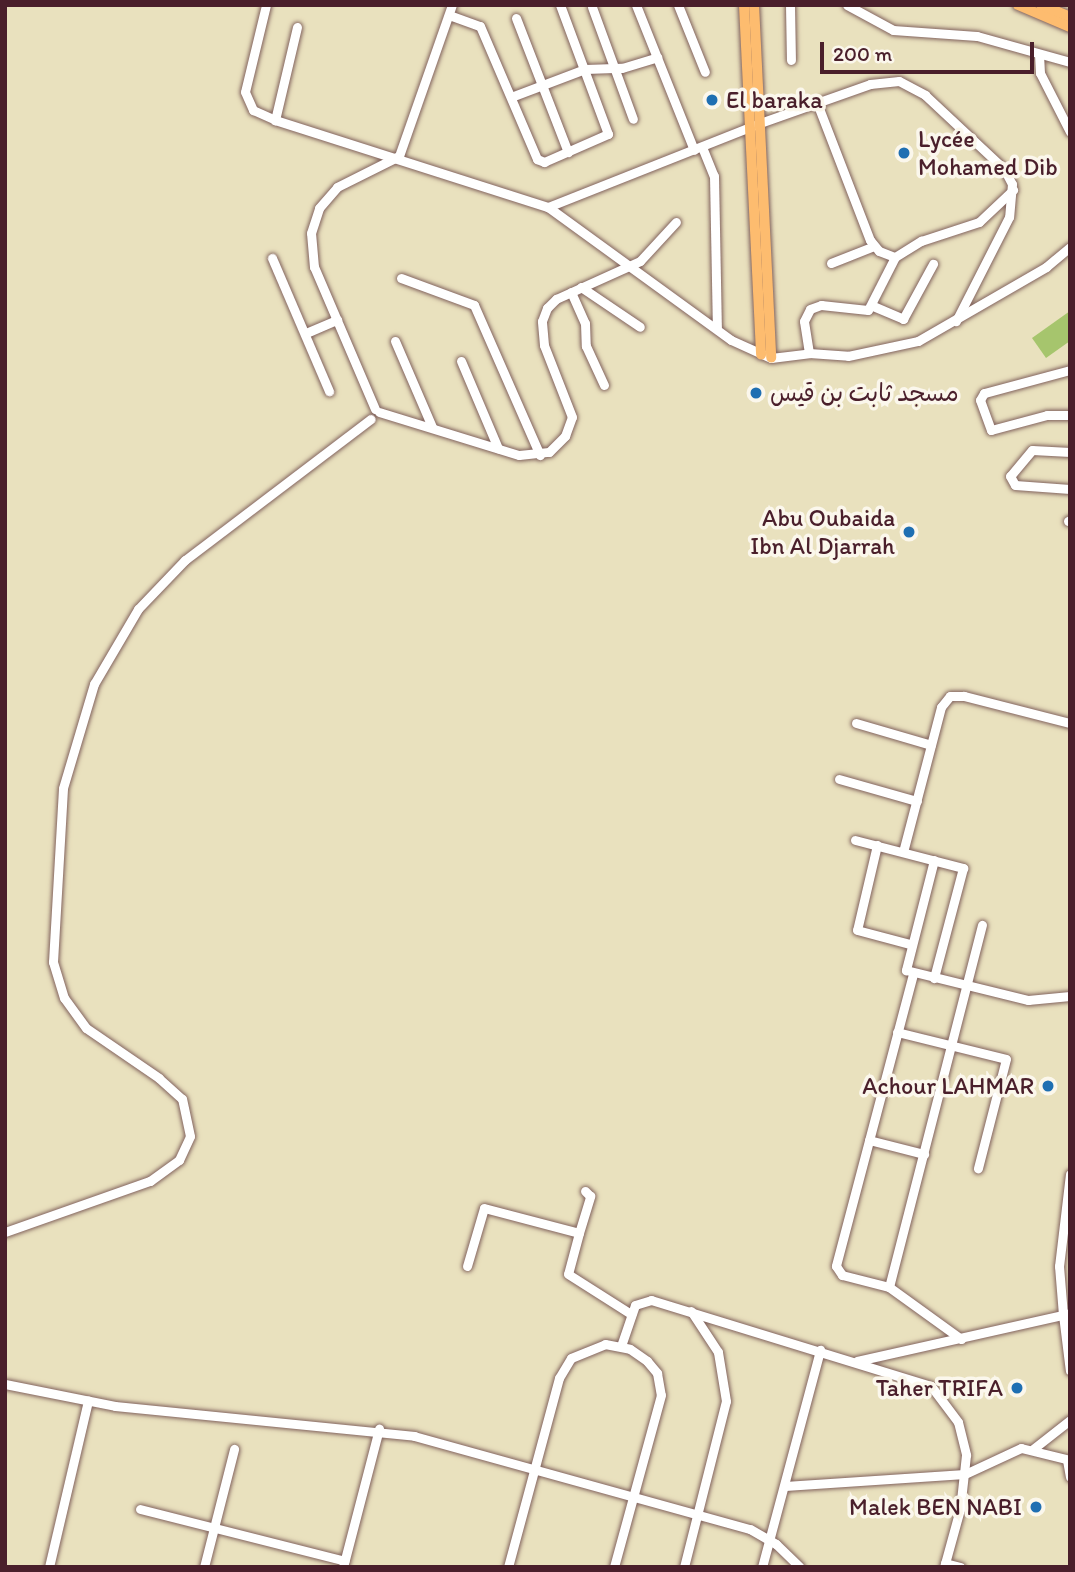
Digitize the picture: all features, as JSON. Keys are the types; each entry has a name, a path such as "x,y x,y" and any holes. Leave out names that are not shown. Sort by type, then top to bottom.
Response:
{"main road":[{"path":"744,5 748,129 766,356"},
{"path":"754,5 766,356"},
{"path":"1018,5 1070,27"},
{"path":"1041,5 1070,17"}],"street":[{"path":"266,5 245,92 253,110 275,120 399,156 548,207 717,328 766,356 808,353 848,356 890,351 976,310 1046,267 1070,247"},
{"path":"377,410 310,255 314,220 337,187 399,156 450,10 480,26 537,159 544,162 608,134 560,5"},
{"path":"636,5 698,149 714,176 717,328"},
{"path":"678,5 705,72"},
{"path":"790,5 791,60"},
{"path":"847,5 893,30 977,36 1015,43 1039,54 1070,62"},
{"path":"592,7 633,119"},
{"path":"516,18 568,152"},
{"path":"275,120 297,27"},
{"path":"1039,54 1041,73 1070,132"},
{"path":"512,97 585,69 615,69 657,57"},
{"path":"548,207 817,103 884,81 911,86 1003,169 1013,190 1009,217 963,302 956,321"},
{"path":"817,103 874,246 895,257"},
{"path":"808,353 804,321 810,309 821,305 862,312 873,306 895,257 921,241 979,222 1013,190"},
{"path":"5,1232 150,1181 180,1160 190,1136 182,1099 80,1022 64,998 53,962 63,788 94,684 138,609 185,560 371,419 369,412 377,410 498,449 540,455 557,445 572,417 542,332 547,308 581,287 630,267 676,222"},
{"path":"831,263 874,246"},
{"path":"272,258 329,391"},
{"path":"873,306 903,318 933,264"},
{"path":"401,278 474,305 540,455"},
{"path":"581,287 640,327"},
{"path":"571,292 585,323 586,346 604,385"},
{"path":"963,302 976,310"},
{"path":"306,333 337,320"},
{"path":"395,341 432,427"},
{"path":"461,361 498,449"},
{"path":"1070,370 984,393 980,400 991,430 1047,415 1070,415"},
{"path":"1070,452 1032,450 1010,476 1015,485 1070,489"},
{"path":"903,852 941,707 955,694 1070,723"},
{"path":"856,723 931,745"},
{"path":"839,779 917,801"},
{"path":"855,840 963,868 934,978"},
{"path":"877,845 857,930 910,944"},
{"path":"934,860 904,967 913,974 1028,1000 1070,996"},
{"path":"889,1287 982,925"},
{"path":"913,974 836,1269 842,1275 889,1287 961,1339"},
{"path":"897,1032 1006,1059 978,1168"},
{"path":"869,1140 924,1154"},
{"path":"1070,1174 1059,1266 1070,1371"},
{"path":"564,1286 590,1196 585,1191"},
{"path":"467,1266 484,1208 579,1233"},
{"path":"568,1274 631,1314"},
{"path":"621,1346 635,1305 646,1299 919,1380 939,1393 965,1441 965,1474 945,1565 960,1567"},
{"path":"684,1567 724,1419 726,1384 718,1352 691,1311"},
{"path":"856,1361 1066,1314"},
{"path":"508,1567 533,1469 565,1365 594,1346 621,1346 647,1361 660,1382 659,1409 614,1567"},
{"path":"762,1567 820,1350"},
{"path":"5,1384 89,1401 379,1429 699,1515 769,1539 800,1567"},
{"path":"49,1567 89,1401"},
{"path":"1033,1450 1070,1420"},
{"path":"140,1509 344,1564 379,1429"},
{"path":"204,1567 234,1449"},
{"path":"785,1486 965,1474 994,1462 1004,1452 1033,1450 1068,1460 1070,1477"}],"green space":[{"path":"1070,311 1070,341 1046,358 1032,338"}],"place":[{"name":"El baraka","path":"712,100"},
{"name":"Lycée Mohamed Dib","path":"904,153"},
{"name":"مسجد ثابت بن قيس","path":"756,393"},
{"name":"Abu Oubaida Ibn Al Djarrah","path":"909,532"},
{"name":"Achour LAHMAR","path":"1048,1086"},
{"name":"Taher TRIFA","path":"1017,1388"},
{"name":"Malek BEN NABI","path":"1036,1507"}]}
